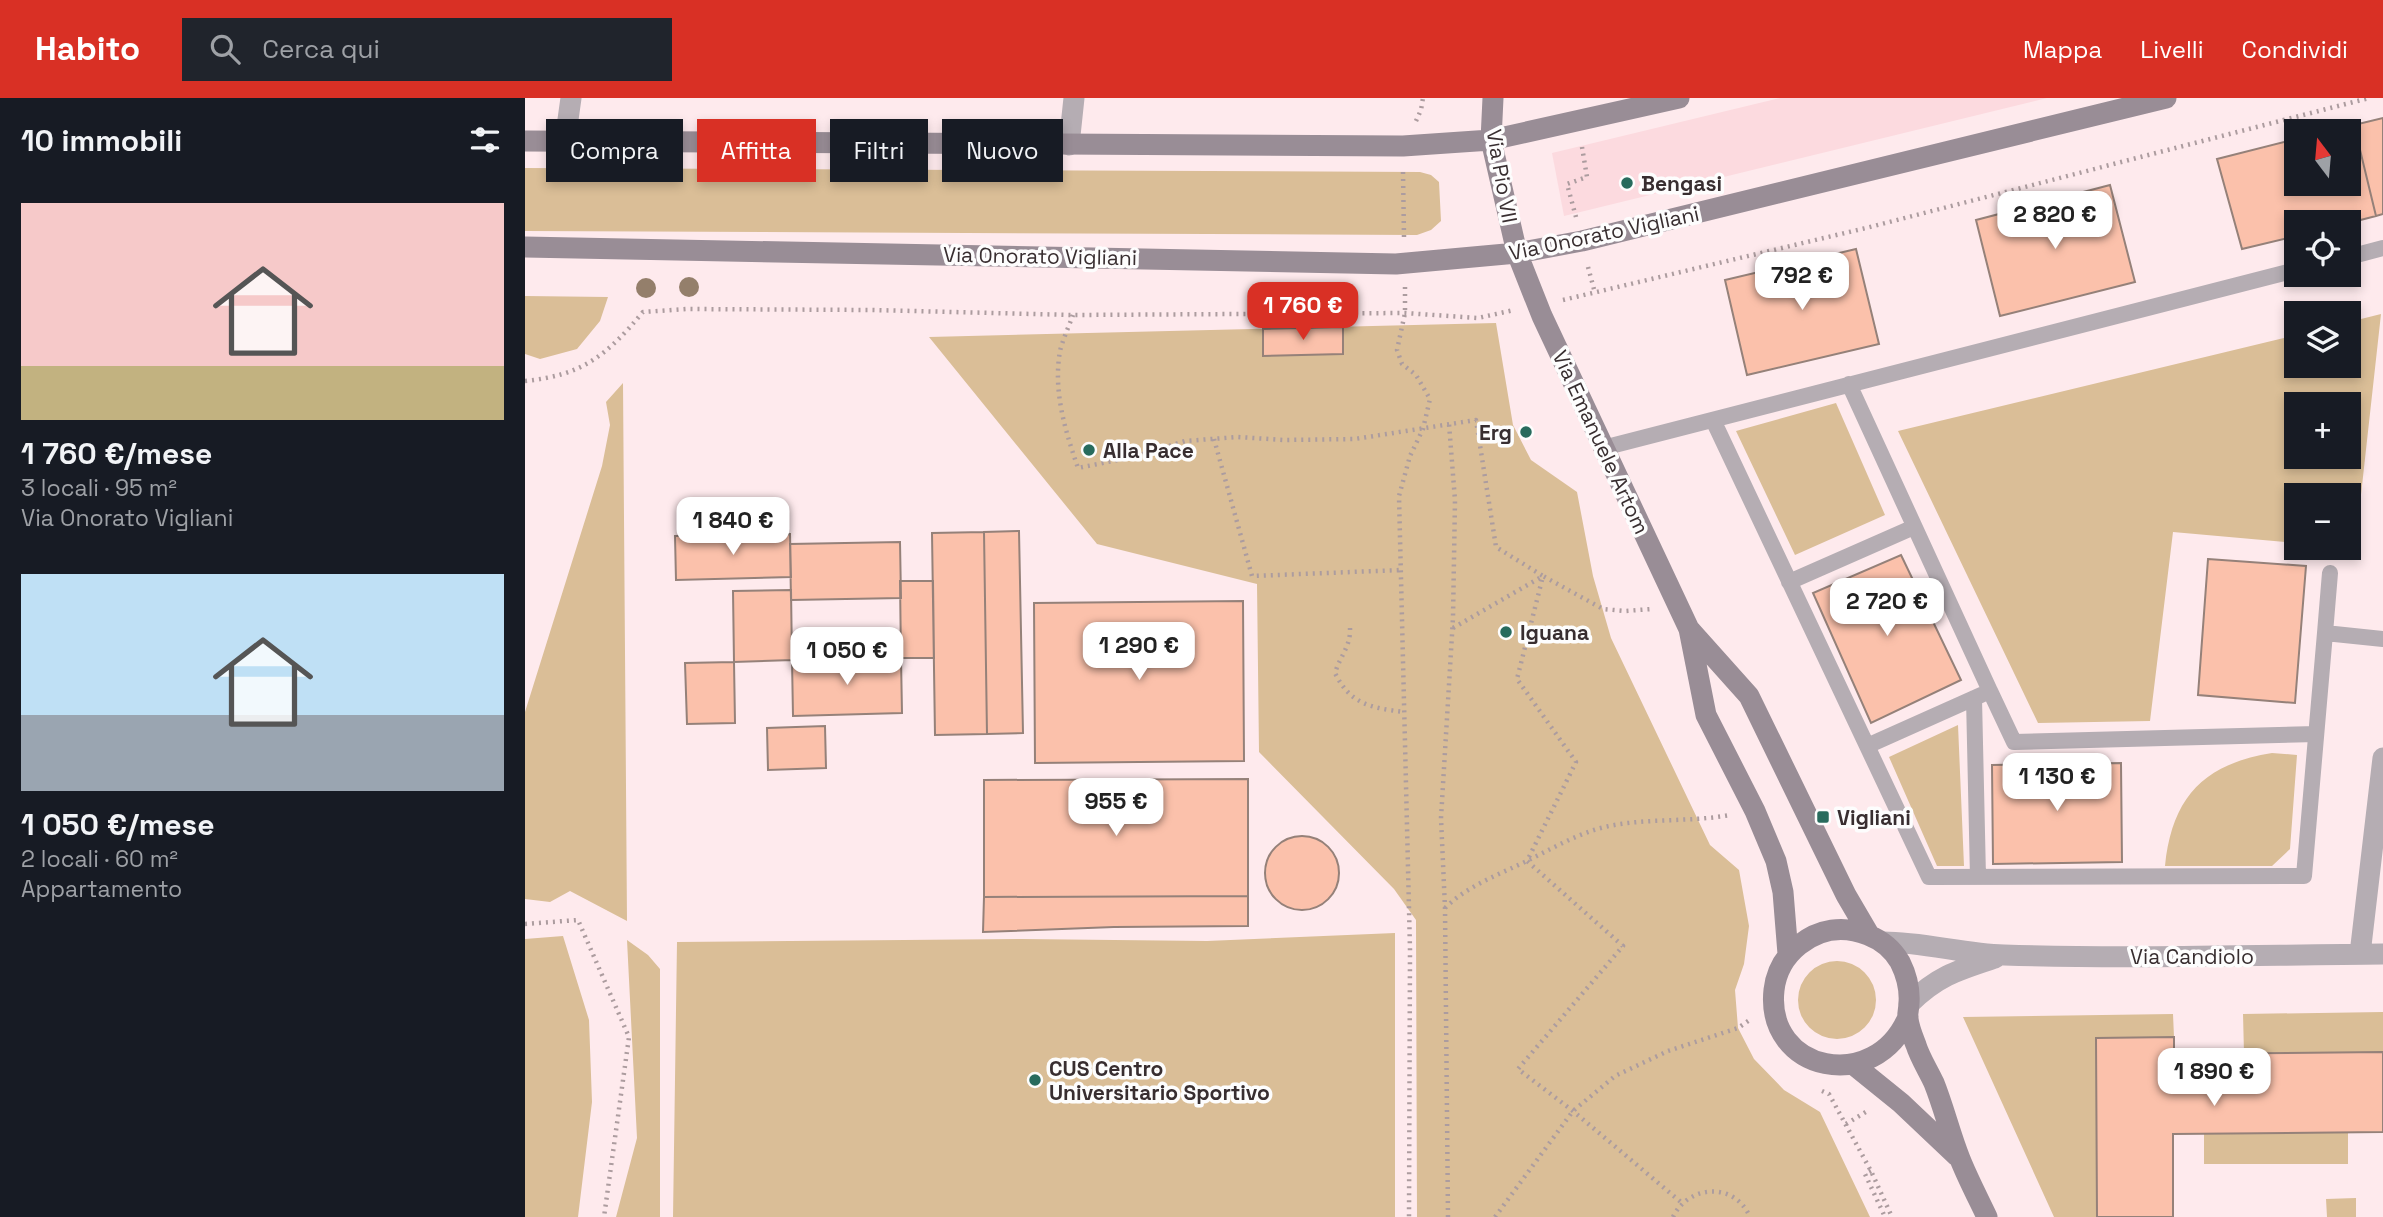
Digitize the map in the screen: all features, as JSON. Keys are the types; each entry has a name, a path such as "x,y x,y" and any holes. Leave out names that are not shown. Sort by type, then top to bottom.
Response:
{"main road":[{"name":"Via Pio VII","path":"1493,98 1491,140 1517,253"},
{"path":"683,142 1403,146 1491,140 1679,98"},
{"name":"Via Onorato Vigliani","path":"525,247 1405,263 1517,253 1582,241 1714,210 2166,98"},
{"path":"525,141 546,141"},
{"name":"Via Emanuele Artom","path":"1517,253 1542,316 1689,629 1749,696 1846,895 1876,939"},
{"name":"Via Emanuele Artom","path":"1689,629 1706,715 1755,811 1776,861 1783,892 1788,954"},
{"path":"1909,1011 1902,1031 1876,1056 1854,1065 1833,1066 1815,1061 1795,1049 1780,1029 1772,1003 1775,978 1788,954 1810,936 1837,929 1856,931 1876,939 1898,959 1908,980 1909,1011 1917,1049 1933,1083 1960,1159 1987,1217"},
{"path":"1854,1065 1901,1103 1960,1159"}],"street":[{"path":"568,119 571,98"},
{"path":"1069,145 1074,98"},
{"path":"2360,954 2383,758"},
{"name":"Via Candiolo","path":"1876,939 2001,956 2383,954"},
{"name":"Via Candiolo","path":"1909,1011 1927,987 1953,972 2001,956"}],"lane":[{"path":"2361,254 2383,248"},
{"path":"1603,448 2284,273"},
{"path":"1849,384 2014,742 2316,734"},
{"path":"1713,420 1929,877 2304,876 2330,573"},
{"path":"1789,582 1914,527"},
{"path":"2325,633 2383,639"},
{"path":"1867,746 1990,691"},
{"path":"1974,698 1978,877"}],"path":[{"path":"1409,1217 1410,950 1399,496 1410,456 1423,429 1430,399 1416,375 1402,364 1397,350 1405,313 1403,146 1421,110 1423,98"},
{"path":"1588,294 1866,229 2369,98"},
{"path":"1575,213 1567,184 1587,177 1582,146"},
{"path":"525,381 555,378 589,364 621,338 643,312 686,309 1073,315 1405,313 1478,318"},
{"path":"1073,315 1061,350 1057,390 1067,437 1078,468 1133,457 1185,441 1238,437 1284,440 1355,439 1476,420 1496,547 1602,610 1678,607"},
{"path":"1448,1217 1445,908 1441,818 1452,628 1455,500 1450,424"},
{"path":"1214,439 1252,576 1401,570"},
{"path":"1452,628 1543,576"},
{"path":"1527,861 1576,762 1517,679 1543,576"},
{"path":"1350,628 1351,639 1338,660 1335,673 1340,684 1356,700 1370,706 1404,712"},
{"path":"1445,908 1480,883 1597,829 1645,821 1704,820 1755,811"},
{"path":"1527,861 1623,946 1518,1069 1573,1111 1682,1203"},
{"path":"525,924 578,920 629,1037 604,1217"},
{"path":"1495,1217 1573,1111 1615,1076 1668,1051 1738,1028 1772,1003"},
{"path":"1750,1020 1755,1031"},
{"path":"1817,1090 1829,1094 1871,1171 1892,1217"},
{"path":"1871,1171 1865,1174 1885,1217"},
{"path":"1674,1217 1682,1203 1695,1194 1711,1191 1726,1193 1740,1201 1750,1217"}],"shaded area":[{"name":"Bengasi","path":"1780,98 2047,98 1564,216 1552,153"},
{"path":"525,168 546,168 546,182 683,182 683,169 697,169 697,182 816,182 816,169 830,169 830,182 928,182 928,170 942,170 942,182 1063,182 1063,170 1420,172 1431,175 1439,182 1441,221 1431,230 1417,235 525,231"},
{"path":"525,296 608,297 600,321 577,349 540,359 525,354"},
{"path":"2381,314 2361,495 2361,483 2284,483 2284,542 2173,532 2150,721 2038,723 1898,431 2284,338 2284,378 2361,378 2361,319"},
{"path":"1496,323 1513,425 1531,460 1577,492 1593,576 1611,638 1710,845 1739,870 1749,926 1744,964 1735,990 1738,1028 1754,1059 1784,1090 1820,1112 1870,1217 1417,1217 1416,920 1394,889 1259,752 1257,584 1097,544 929,337"},
{"path":"623,383 627,921 570,891 550,902 525,899 525,712 602,466 610,425 606,402"},
{"path":"1836,403 1885,515 1795,555 1736,431"},
{"path":"1958,725 1964,866 1937,866 1889,757"},
{"path":"2272,753 2297,755 2290,849 2272,866 2165,866 2175,821 2196,788 2210,775 2228,766"},
{"name":"CUS Centro Universitario Sportivo","path":"1395,933 1395,1217 673,1217 677,942 1022,939 1207,941"},
{"path":"563,936 589,1020 592,1102 578,1217 525,1217 525,939"},
{"path":"627,940 648,955 660,969 660,1217 616,1217 637,1138"},
{"path":"1837,961 1852,964 1865,972 1873,985 1876,1000 1873,1015 1865,1028 1852,1036 1837,1039 1822,1036 1809,1028 1801,1015 1798,1000 1801,985 1809,972 1822,964"},
{"path":"2383,1012 2383,1052 2244,1053 2243,1014"},
{"path":"2173,1014 2174,1037 2096,1038 2097,1217 2054,1217 1963,1017"},
{"path":"2348,1132 2348,1164 2204,1164 2204,1134"},
{"path":"2356,1198 2356,1217 2327,1217 2326,1199"}],"building":[{"path":"2383,118 2383,214 2376,216 2361,154 2361,123"},
{"path":"2284,142 2284,196 2361,196 2361,154 2376,216 2361,220 2361,210 2284,210 2284,239 2242,249 2217,159"},
{"path":"2110,185 2135,282 2000,316 1976,220"},
{"path":"1856,249 1879,344 1747,375 1725,280"},
{"path":"1343,327 1343,354 1263,356 1263,329"},
{"path":"1019,531 1023,733 987,734 984,532"},
{"path":"984,532 987,734 935,735 932,533"},
{"path":"790,534 791,577 676,580 675,536"},
{"path":"900,542 901,598 791,600 790,544"},
{"path":"1901,555 1961,680 1871,723 1813,593"},
{"path":"2208,559 2306,566 2295,703 2198,695"},
{"path":"900,581 933,581 934,658 901,658"},
{"path":"791,590 792,660 734,662 733,591"},
{"path":"1243,601 1244,761 1035,763 1034,603"},
{"path":"901,658 902,713 793,716 792,660"},
{"path":"734,662 735,723 687,724 685,663"},
{"path":"825,726 826,768 768,770 767,728"},
{"path":"2121,763 2122,862 1993,864 1992,765"},
{"path":"1248,779 1248,896 984,897 984,780"},
{"path":"1302,836 1323,842 1333,852 1339,873 1333,894 1323,904 1302,910 1281,904 1271,894 1265,873 1271,852 1281,842"},
{"path":"1248,896 1248,926 983,932 984,897"},
{"path":"2174,1037 2174,1054 2383,1052 2383,1132 2173,1134 2173,1217 2097,1217 2096,1038"}],"place":[{"name":"Bengasi","path":"1627,183"},
{"name":"Erg","path":"1526,432"},
{"name":"Alla Pace","path":"1089,450"},
{"name":"Iguana","path":"1506,632"},
{"name":"Vigliani","path":"1823,817"},
{"name":"CUS Centro Universitario Sportivo","path":"1035,1080"}]}
